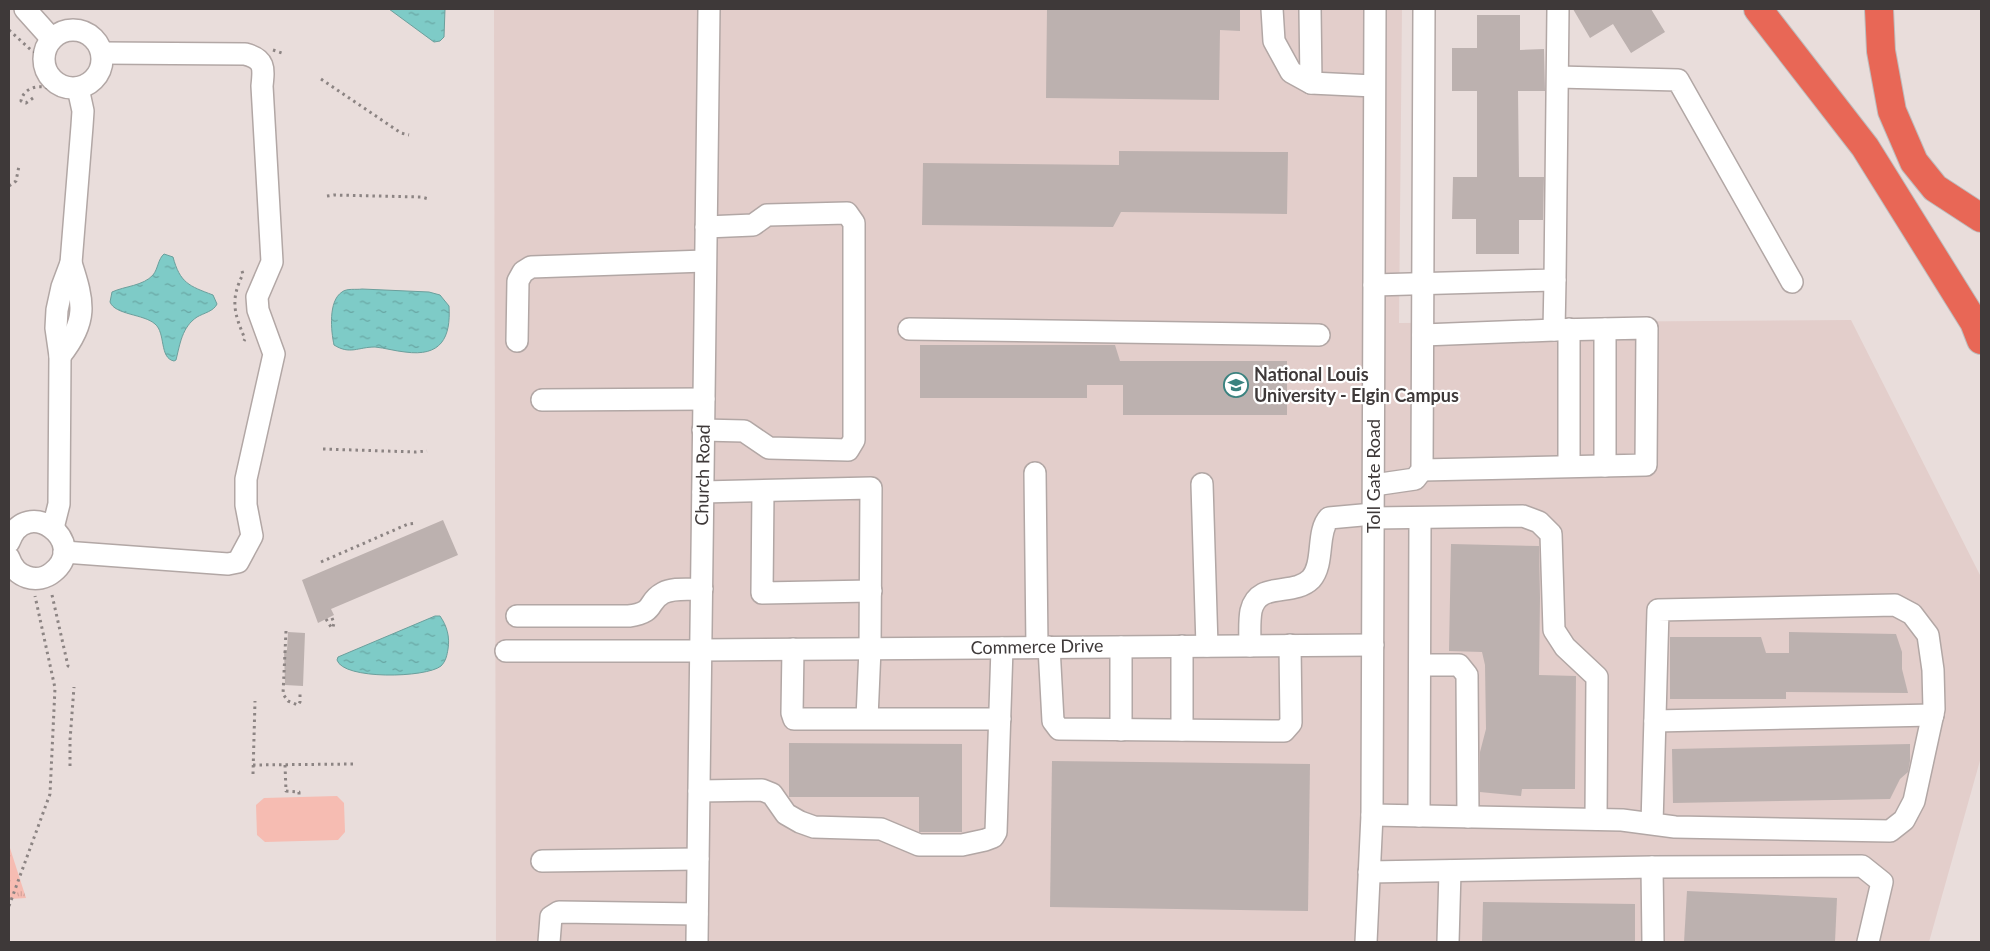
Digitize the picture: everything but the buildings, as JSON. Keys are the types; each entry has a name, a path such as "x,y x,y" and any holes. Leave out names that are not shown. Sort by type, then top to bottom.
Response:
{"highway":[{"path":"1758,9 1865,147 1974,322 1981,340"},
{"path":"1879,9 1881,51 1892,111 1914,162 1936,188 1981,218"}],"street":[{"path":"25,9 44,46 46,46 44,54 47,72 60,85 69,88 83,111 71,263 82,299 82,307 78,329 72,342 60,356 59,504 53,528"},
{"name":"Church Road","path":"697,942 709,9"},
{"path":"1272,9 1274,40 1291,72 1311,82 1374,86"},
{"path":"1310,9 1311,82"},
{"name":"Toll Gate Road","path":"1366,942 1372,815 1375,9"},
{"path":"1374,485 1415,479 1422,470 1424,9"},
{"path":"1558,9 1555,280 1561,330 1569,466"},
{"path":"44,46 59,33 68,29 78,29 93,37 102,53 100,71 94,79 72,93"},
{"path":"64,552 228,564 238,562 252,536 246,505 246,479 274,354 258,310 257,297 272,262 261,61 255,56 245,54 102,53"},
{"path":"1558,77 1678,80 1792,282"},
{"path":"704,430 744,431 769,448 848,450 854,440 854,223 847,213 767,215 753,225 706,226"},
{"path":"516,340 518,281 523,272 531,267 705,261"},
{"path":"1374,285 1555,280"},
{"path":"1422,470 1646,465 1647,328 1423,335"},
{"path":"908,329 1319,335"},
{"path":"1605,329 1605,466"},
{"path":"542,400 704,400"},
{"path":"1034,474 1043,647 1053,721 1059,729 1284,731 1291,723 1290,645"},
{"path":"1202,484 1206,646"},
{"path":"703,492 871,488 870,649 867,718"},
{"path":"763,491 762,593 871,591"},
{"path":"1250,646 1251,610 1256,600 1266,591 1299,588 1312,578 1318,563 1324,524 1329,518 1373,516 1420,518 1523,516 1540,522 1552,534 1554,630 1565,647 1597,677 1596,819"},
{"path":"1419,816 1420,518"},
{"path":"9,542 17,529 25,524 34,522 44,523 53,528 63,542 64,552 58,568 43,578 24,576 16,571 9,558"},
{"path":"516,616 629,616 641,614 648,610 664,592 702,589"},
{"path":"1372,815 1596,819 1622,820 1652,824 1675,827 1890,831 1904,820 1914,801 1932,715 1933,670 1928,635 1912,614 1895,605 1658,610 1652,824"},
{"name":"Commerce Drive","path":"506,651 701,651 1373,644"},
{"path":"1121,646 1121,730"},
{"path":"1182,646 1182,730"},
{"path":"699,791 762,790 772,794 786,814 814,827 881,829 919,845 962,845 993,837 996,832 1002,648"},
{"path":"793,649 792,713 794,719 1000,719"},
{"path":"1420,665 1459,665 1467,675 1468,817"},
{"path":"1655,721 1932,715"},
{"path":"542,861 698,859"},
{"path":"1369,872 1652,867 1862,866 1882,882 1868,942"},
{"path":"1652,867 1653,942"},
{"path":"1448,942 1450,871"},
{"path":"549,942 551,917 559,912 697,914"}],"path":[{"path":"9,30 31,50 44,46"},
{"path":"321,79 401,133 410,136"},
{"path":"33,98 26,103 22,101 23,94 27,90 39,87 72,93"},
{"path":"9,186 16,181 18,166"},
{"path":"327,196 353,195 421,197 429,199"},
{"path":"324,449 427,451"},
{"path":"321,562 408,524 418,523"},
{"path":"52,595 68,666 70,667"},
{"path":"9,906 50,794 55,688 36,600"},
{"path":"326,619 329,626 333,628 332,618"},
{"path":"286,631 283,694 288,701 298,705 300,702 300,692"},
{"path":"70,766 74,687"},
{"path":"253,774 255,701"},
{"path":"253,765 354,764"},
{"path":"285,765 286,791 299,792 300,796"}],"shaded area":[{"path":"494,9 1402,9 1399,323 1851,320 1981,577 1981,757 1929,942 496,942"}],"green space":[{"path":"337,796 344,803 345,832 338,840 265,842 257,835 256,805 264,798"},
{"path":"9,845 26,898 9,899"}],"water":[{"path":"389,9 445,9 444,37 440,41 434,42"},
{"path":"164,254 173,257 182,278 192,286 213,295 217,304 211,310 197,317 188,326 182,336 176,360 174,361 166,355 160,333 155,324 144,318 118,310 110,302 112,292 149,279"},
{"path":"362,289 429,292 440,295 449,306 448,327 441,343 435,348 417,353 375,347 345,350 334,345 332,317 334,302 344,291"},
{"path":"435,616 440,616 448,636 447,656 441,666 419,673 386,675 354,671 343,666 337,660 338,657"}],"place":[{"name":"National Louis University - Elgin Campus","path":"1236,385"}]}
